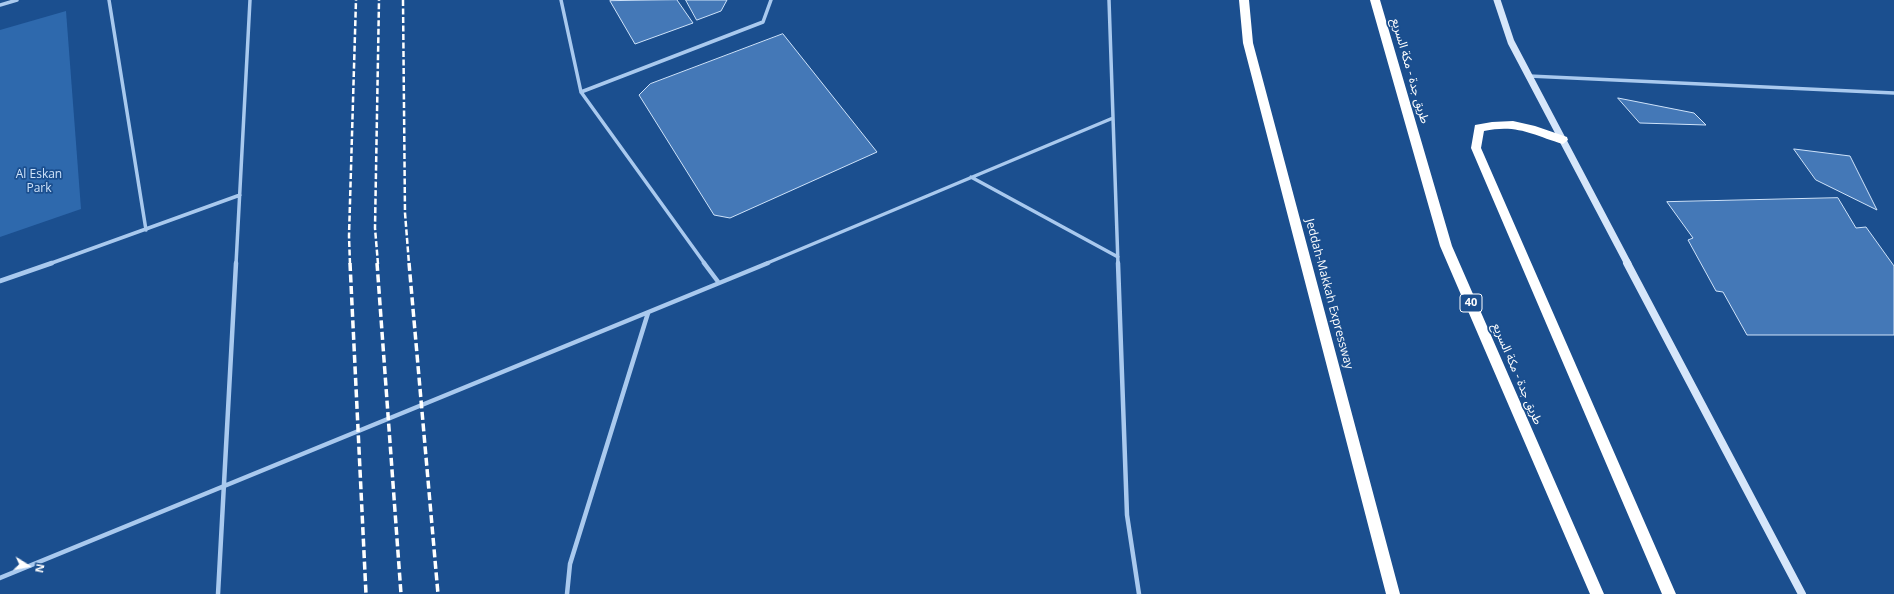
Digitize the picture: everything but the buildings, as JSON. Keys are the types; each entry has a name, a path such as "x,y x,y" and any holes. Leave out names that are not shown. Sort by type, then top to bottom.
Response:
{"highway":[{"name":"Jeddah-Makkah Expressway","path":"1244,0 1248,44 1393,594"},
{"name":"طريق جدة - مكة السريع","path":"1375,0 1446,246 1597,594"},
{"path":"1563,140 1525,126 1499,124 1479,128 1476,148 1669,594"}],"main road":[{"path":"1497,0 1510,42 1802,594"}],"street":[{"path":"0,5 17,0"},
{"path":"108,0 146,230"},
{"path":"218,594 250,0"},
{"path":"561,0 581,92 719,283"},
{"path":"581,92 763,22 770,0"},
{"path":"1109,0 1127,515 1139,594"},
{"path":"1529,76 1894,92"},
{"path":"0,578 224,484 648,313 1113,118"},
{"path":"971,177 1118,257"},
{"path":"0,281 146,230 240,195"},
{"path":"567,594 570,564 648,313"}],"green space":[{"name":"Al Eskan Park","path":"66,11 81,209 0,237 0,30"}],"railway":[{"path":"350,264 349,236 356,0"},
{"path":"378,264 375,228 379,0"},
{"path":"403,0 405,213 409,264"},
{"path":"350,263 366,594"},
{"path":"377,263 401,594"},
{"path":"409,263 438,594"}]}
